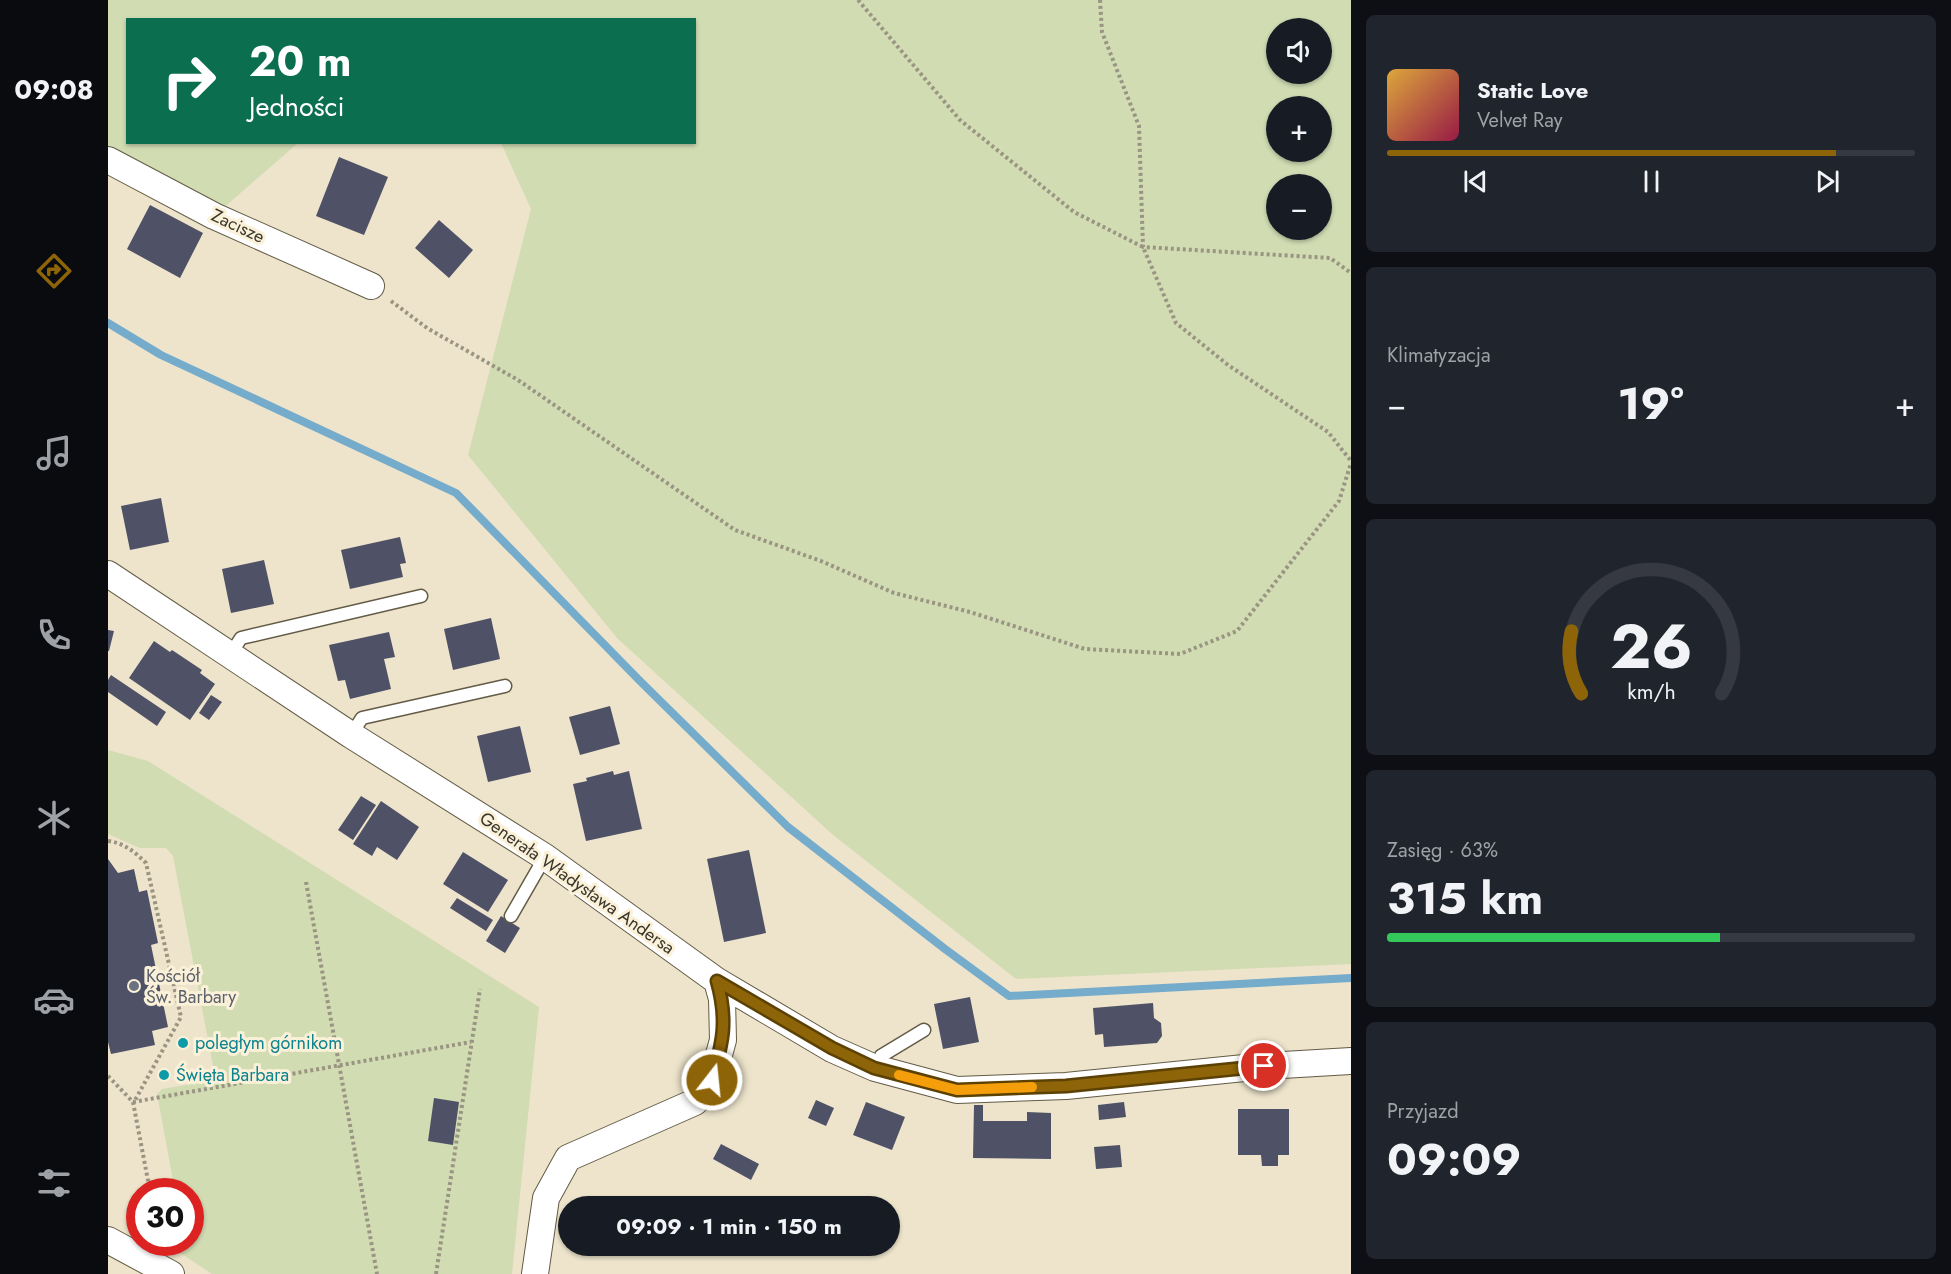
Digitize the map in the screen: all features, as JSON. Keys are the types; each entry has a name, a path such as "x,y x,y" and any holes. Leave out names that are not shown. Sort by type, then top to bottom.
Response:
{"street":[{"name":"Zacisze","path":"108,160 214,216 371,286"},
{"name":"Generała Władysława Andersa","path":"108,574 351,735 545,856 717,981 832,1048 874,1068 957,1090 1066,1086 1264,1066 1351,1061"},
{"path":"535,1274 546,1198 568,1158 695,1102 712,1080 723,1040 722,999 717,981"},
{"path":"108,1240 171,1274"}],"lane":[{"path":"230,655 241,638 421,596"},
{"path":"351,735 362,718 505,686"},
{"path":"511,916 545,856"},
{"path":"874,1068 881,1056 924,1030"}],"path":[{"path":"858,0 960,120 1074,212 1143,247 1330,258 1351,273"},
{"path":"371,286 427,328 518,380 735,530 821,561 894,592 970,612 1085,649 1180,654 1237,631 1339,501 1351,462 1328,432 1228,365 1176,323 1143,247 1139,126 1102,32 1100,0"},
{"path":"108,842 115,842 133,850 146,863 181,1017 133,1102"},
{"path":"306,882 377,1274"},
{"path":"436,1274 480,989"},
{"path":"133,1102 471,1042"},
{"path":"108,1076 133,1102 148,1178"}],"green space":[{"path":"108,0 1351,0 1351,964 1016,979 832,834 617,638 468,455 531,209 501,144 696,144 696,18 126,18 126,144 297,144 214,216 108,164"},
{"path":"108,750 148,761 539,1007 512,1274 212,1274 185,1256 204,1256 204,1178 173,1178 157,1094 162,1089 203,1082 214,1071 173,856 166,848 140,848 108,834"}],"building":[{"path":"339,157 388,177 364,235 316,216"},
{"path":"150,205 203,233 180,278 127,249"},
{"path":"439,220 473,250 449,278 415,248"},
{"path":"161,498 169,542 130,550 121,506"},
{"path":"400,537 406,563 400,564 403,577 350,589 341,550"},
{"path":"264,560 274,604 231,613 222,569"},
{"path":"491,618 500,659 453,670 444,629"},
{"path":"108,630 114,631 109,651 108,651"},
{"path":"389,632 395,657 384,659 391,689 350,699 345,680 338,681 329,645"},
{"path":"154,641 202,670 200,673 215,684 190,720 129,678"},
{"path":"111,675 166,712 157,726 108,692 108,680"},
{"path":"211,695 222,702 209,720 199,713"},
{"path":"610,706 620,744 580,755 569,717"},
{"path":"520,726 531,772 488,782 477,736"},
{"path":"613,771 614,775 629,771 642,829 586,841 573,784"},
{"path":"361,796 376,805 353,840 338,830"},
{"path":"381,801 419,827 397,860 377,847 372,856 353,844"},
{"path":"749,850 766,933 724,942 707,859"},
{"path":"463,852 508,880 488,912 443,884"},
{"name":"Kościół Św. Barbary","path":"108,859 118,873 134,869 139,892 147,890 158,943 151,945 168,1027 152,1031 155,1045 111,1054 108,1042"},
{"path":"457,898 493,920 486,931 450,908"},
{"path":"501,916 520,928 505,953 486,941"},
{"path":"970,997 979,1042 943,1049 934,1004"},
{"path":"1153,1003 1154,1018 1161,1023 1162,1036 1157,1043 1104,1047 1103,1034 1095,1035 1093,1008"},
{"path":"434,1098 459,1102 453,1145 428,1141"},
{"path":"816,1100 834,1108 826,1126 808,1118"},
{"path":"866,1102 905,1117 892,1150 853,1135"},
{"path":"1124,1102 1126,1117 1099,1120 1098,1105"},
{"path":"974,1105 983,1105 983,1121 1027,1121 1027,1112 1051,1113 1051,1159 973,1158"},
{"path":"1238,1109 1289,1109 1289,1155 1278,1155 1278,1166 1262,1166 1261,1155 1238,1155"},
{"path":"721,1144 759,1164 751,1180 713,1159"},
{"path":"1120,1145 1122,1167 1096,1169 1094,1147"}],"waterway":[{"path":"108,323 161,355 456,493 640,681 788,827 1009,996 1351,978"}],"slow traffic":[{"path":"899,1075 957,1090 1032,1087"}],"place":[{"name":"Kościół Św. Barbary","path":"134,986"},
{"name":"poległym górnikom","path":"183,1043"},
{"name":"Święta Barbara","path":"164,1075"}],"route":[{"path":"712,1080 723,1040 722,999 717,981 832,1048 874,1068 957,1090 1066,1086 1264,1066"}]}
